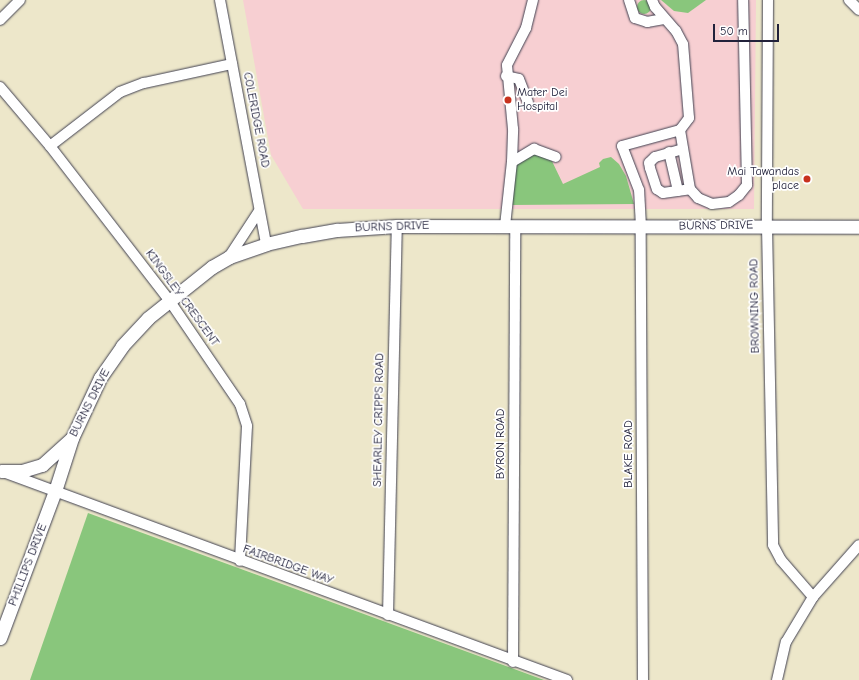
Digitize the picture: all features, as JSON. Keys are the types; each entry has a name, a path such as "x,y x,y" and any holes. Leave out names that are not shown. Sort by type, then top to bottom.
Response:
{"main road":[{"name":"BURNS DRIVE","path":"55,492 72,438 100,378 122,346 169,300 229,257 266,244 337,230 396,226 859,227"},
{"path":"0,471 22,471 42,465 72,438"},
{"name":"PHILLIPS DRIVE","path":"0,638 55,492"}],"street":[{"path":"0,20 20,0"},
{"name":"COLERIDGE ROAD","path":"220,0 266,244"},
{"path":"528,102 519,79 506,76 507,65 526,28 533,0"},
{"path":"629,0 635,18 647,22 664,20"},
{"path":"652,0 664,20 676,31 683,44 689,118 680,130 690,189 698,198 712,204 729,202 747,185 743,0"},
{"name":"BROWNING ROAD","path":"768,0 767,226 773,545 781,560 813,597"},
{"path":"849,0 859,10"},
{"path":"50,146 120,92 144,83 232,64"},
{"name":"BYRON ROAD","path":"506,76 513,129 510,226 513,662"},
{"name":"KINGSLEY CRESCENT","path":"0,87 50,146 169,300 240,404 245,416 246,426 240,561"},
{"name":"BLAKE ROAD","path":"643,680 641,227 638,190 622,146 680,130"},
{"path":"512,162 534,149 556,157"},
{"path":"683,149 669,152 651,160 650,168 659,191 663,193 690,189"},
{"path":"669,152 678,191"},
{"path":"229,257 260,211"},
{"name":"SHEARLEY CRIPPS ROAD","path":"388,615 396,226"},
{"name":"FAIRBRIDGE WAY","path":"0,471 513,662 567,680"},
{"path":"777,680 786,642 813,597 859,545"}],"shaded area":[{"name":"Mater Dei Hospital","path":"243,0 756,0 754,209 303,209 271,155"}],"green space":[{"path":"644,0 649,2 651,7 649,12 644,14 639,12 637,7 639,2"},
{"path":"661,0 706,0 688,13 674,11"},
{"path":"535,152 550,157 563,184 600,167 599,163 603,159 611,157 619,164 626,176 634,204 511,205 516,164"},
{"path":"88,513 544,680 30,680"}],"place":[{"name":"Mater Dei Hospital","path":"508,100"},
{"name":"Mai Tawandas place","path":"807,179"}]}
